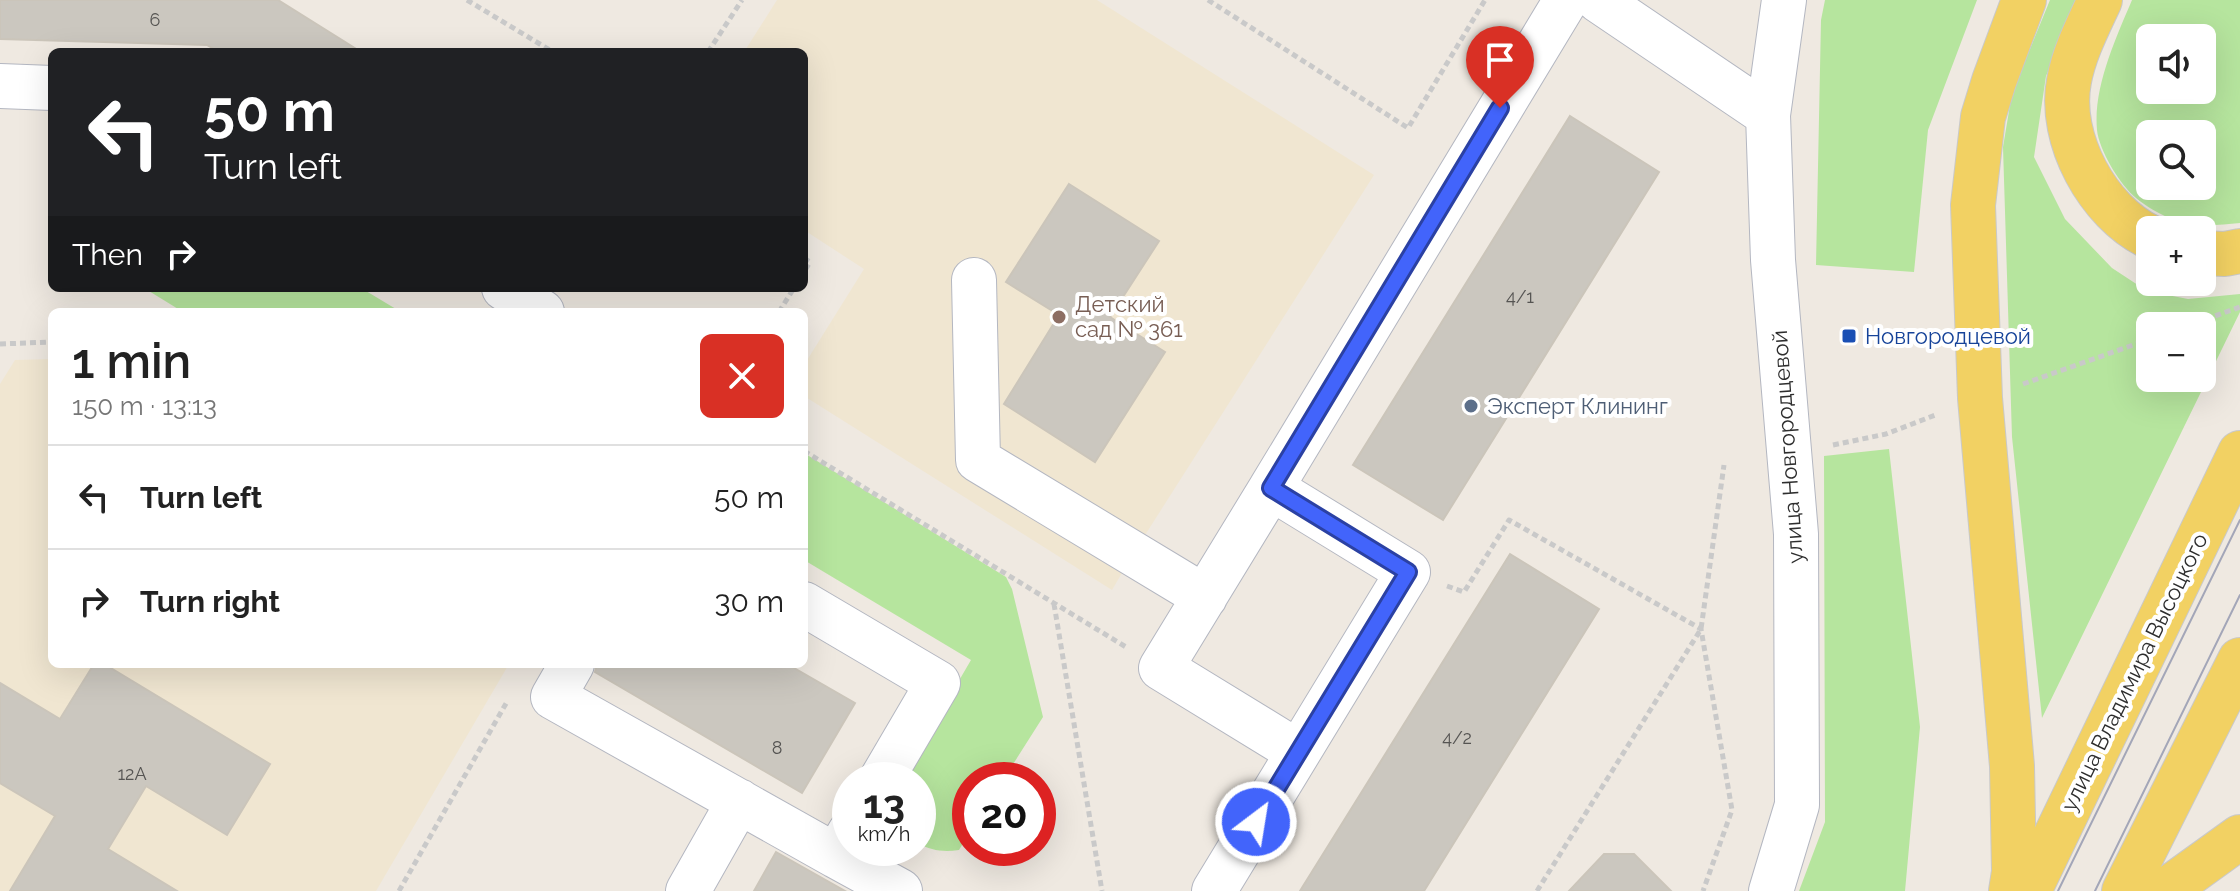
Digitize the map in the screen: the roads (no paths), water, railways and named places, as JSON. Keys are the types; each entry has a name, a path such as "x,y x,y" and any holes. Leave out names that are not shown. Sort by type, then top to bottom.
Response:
{"main road":[{"path":"2011,891 2014,872 2012,766 1980,398 1973,205 1983,117 2024,0"},
{"path":"2100,0 2076,54 2068,82 2066,110 2070,134 2082,165 2102,196 2136,229"},
{"path":"2216,254 2240,251"},
{"name":"улица Владимира Высоцкого","path":"2029,891 2240,453"},
{"path":"2124,891 2240,660"},
{"path":"2165,891 2240,837"}],"street":[{"path":"1298,752 1161,668 1566,0"},
{"path":"1598,0 1768,115"},
{"name":"улица Новгородцевой","path":"1771,891 1797,805 1796,534 1773,260 1768,115 1784,0"},
{"path":"0,86 48,88"},
{"path":"974,280 978,460 1205,597"},
{"path":"510,292 536,308"},
{"path":"1214,891 1408,572 1271,488"},
{"path":"808,606 938,683 892,762"},
{"path":"570,668 553,697 739,801 832,839"},
{"path":"688,891 739,801"},
{"path":"870,866 900,891"}],"tram line":[{"path":"2058,891 2240,520"},
{"path":"2095,891 2240,595"}],"place":[{"name":"Детский сад № 361","path":"1059,317"},
{"name":"Новгородцевой","path":"1849,336"},
{"name":"Эксперт Клининг","path":"1471,406"}]}
